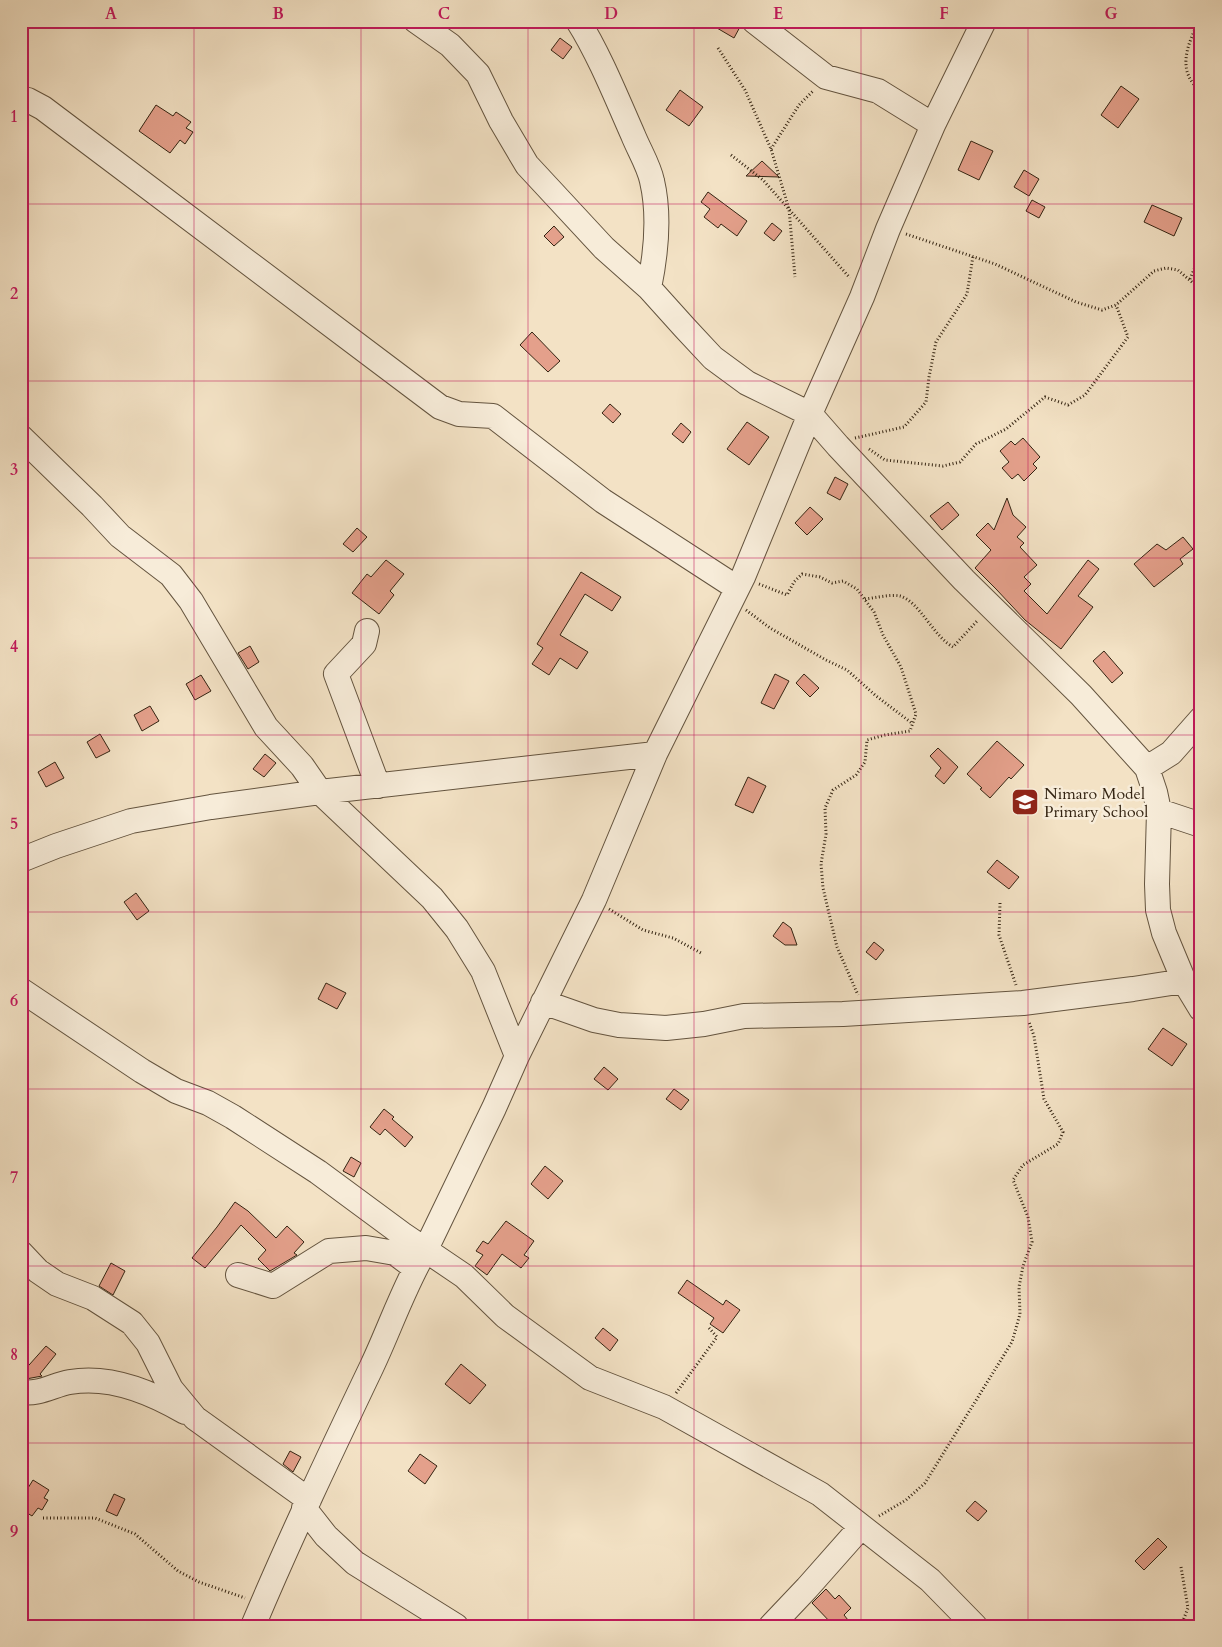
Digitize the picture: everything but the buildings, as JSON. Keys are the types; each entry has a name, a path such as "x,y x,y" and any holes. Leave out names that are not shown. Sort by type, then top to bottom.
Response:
{"street":[{"path":"416,21 450,45 478,74 501,121 527,165 604,248 649,288 713,358 747,383 810,414 846,442 964,580 1082,695 1148,768 1158,811 1158,910 1164,933 1184,981 1201,1010"},
{"path":"578,21 618,102 652,180 656,218 654,263 649,288"},
{"path":"754,21 826,76 878,92 933,124"},
{"path":"253,1626 306,1504 390,1328 421,1258 543,1002 594,900 655,754 737,588 810,414 862,297 888,229 933,124 984,21"},
{"path":"21,99 28,100 43,108 440,406 458,414 493,416 603,501 737,588"},
{"path":"21,437 120,536 170,575 191,602 266,727 302,766 320,792 432,898 457,929 483,972 517,1056"},
{"path":"368,631 364,644 336,674 378,786"},
{"path":"1148,768 1171,753 1201,719"},
{"path":"27,851 131,821 211,807 320,792 655,754"},
{"path":"1158,811 1201,825"},
{"path":"543,1002 594,1020 618,1025 666,1028 704,1024 744,1016 866,1013 1022,1003 1133,990 1184,981"},
{"path":"21,990 142,1071 176,1091 208,1103 233,1116 318,1172 402,1234 421,1258"},
{"path":"238,1275 273,1286 329,1251 366,1248 421,1258 464,1276 505,1316 590,1378 664,1406 820,1494 930,1580 975,1626"},
{"path":"21,1253 38,1271 57,1284 93,1298 132,1323 148,1343 171,1389 195,1418"},
{"path":"21,1392 28,1393 47,1390 70,1382 101,1380 164,1399 195,1418 306,1504 326,1536 355,1563 456,1626"},
{"path":"772,1626 861,1527"}],"path":[{"path":"1199,21 1185,60 1186,71 1193,85 1201,91"},
{"path":"718,48 744,90 771,149 790,210 796,277"},
{"path":"771,149 798,105 826,76"},
{"path":"731,155 763,180 846,272 862,297"},
{"path":"888,229 995,264 1076,302 1102,310 1116,305 1154,271 1166,268 1178,270 1201,290"},
{"path":"1190,280 1201,253"},
{"path":"846,442 904,427 926,402 936,342 967,294 973,256"},
{"path":"846,442 885,460 943,466 960,462 976,444 1006,429 1045,397 1068,405 1084,395 1128,337 1116,305"},
{"path":"737,588 787,595 794,582 802,574 820,577 832,583 843,581 857,590 874,612 883,635 901,666 916,714 910,731 885,734 867,740 865,762 856,776 833,790 825,808 826,834 821,864 823,888 837,947 866,1013"},
{"path":"737,588 770,628 847,670 912,724"},
{"path":"865,599 900,596 913,605 944,642 953,647 970,627 992,607"},
{"path":"594,900 643,930 673,938 703,954"},
{"path":"861,1527 906,1500 925,1483 1012,1342 1020,1314 1019,1287 1023,1266 1032,1242 1028,1217 1013,1180 1023,1165 1058,1144 1063,1132"},
{"path":"664,1406 717,1337 709,1328"},
{"path":"43,1518 95,1518 135,1534 178,1571 199,1582 262,1604"},
{"path":"1181,1567 1188,1608 1182,1626"}],"place":[{"name":"Nimaro Model Primary School","path":"1025,802"}]}
